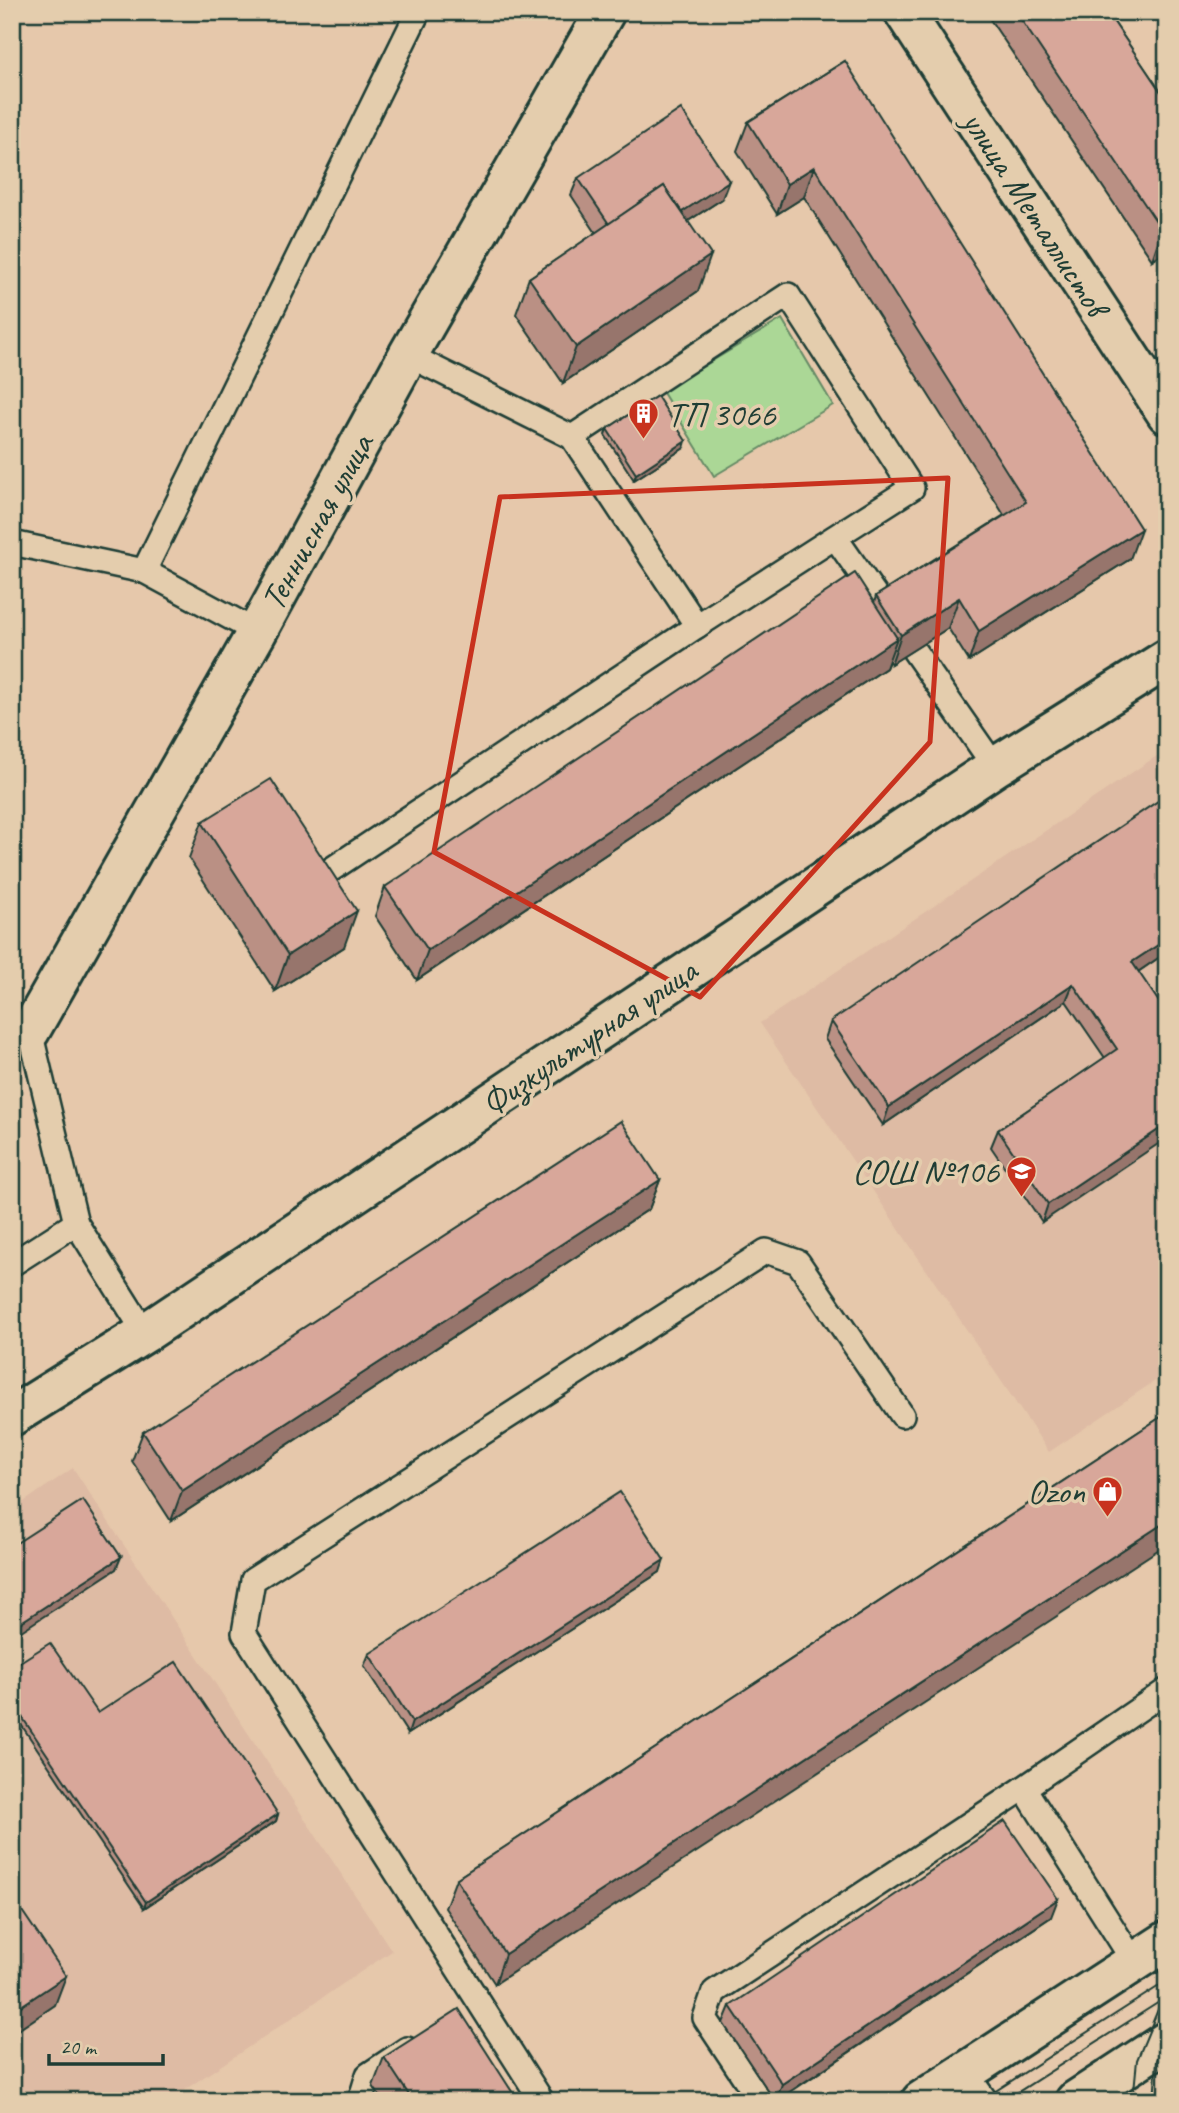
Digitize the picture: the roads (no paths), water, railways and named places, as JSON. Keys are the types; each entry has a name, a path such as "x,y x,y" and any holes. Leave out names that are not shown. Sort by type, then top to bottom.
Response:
{"main road":[{"name":"Теннисная улица","path":"21,1028 257,632 408,355 605,12"},
{"name":"улица Металлистов","path":"904,12 1160,389"},
{"name":"Физкультурная улица","path":"12,1416 145,1333 995,767 1167,659"},
{"path":"921,2101 976,2086 1134,1962 1167,1941"},
{"path":"1075,2101 1167,2041"}],"lane":[{"path":"144,571 418,12"},
{"path":"329,871 696,626 912,488 788,295 572,437"},
{"path":"408,355 572,437 696,626"},
{"path":"835,537 995,767"},
{"path":"12,543 144,571 257,632"},
{"path":"21,1028 76,1223 145,1333"},
{"path":"12,1264 76,1223"},
{"path":"542,2101 244,1633 253,1580 766,1251 799,1262 902,1415"},
{"path":"760,2101 705,2018 714,1992 1024,1788 1167,1690"},
{"path":"1024,1788 1134,1962"},
{"path":"456,2015 478,2000"},
{"path":"360,2101 368,2075 423,2038"}],"tram line":[{"path":"980,2101 1167,1981"},
{"path":"1004,2101 1167,1997"},
{"path":"1133,2101 1137,2060 1162,2000"},
{"path":"1154,2101 1157,2060 1167,2041"}],"place":[{"name":"ТП 3066","path":"644,441"},
{"name":"СОШ №106","path":"1022,1198"},
{"name":"Ozon","path":"1108,1518"}]}
